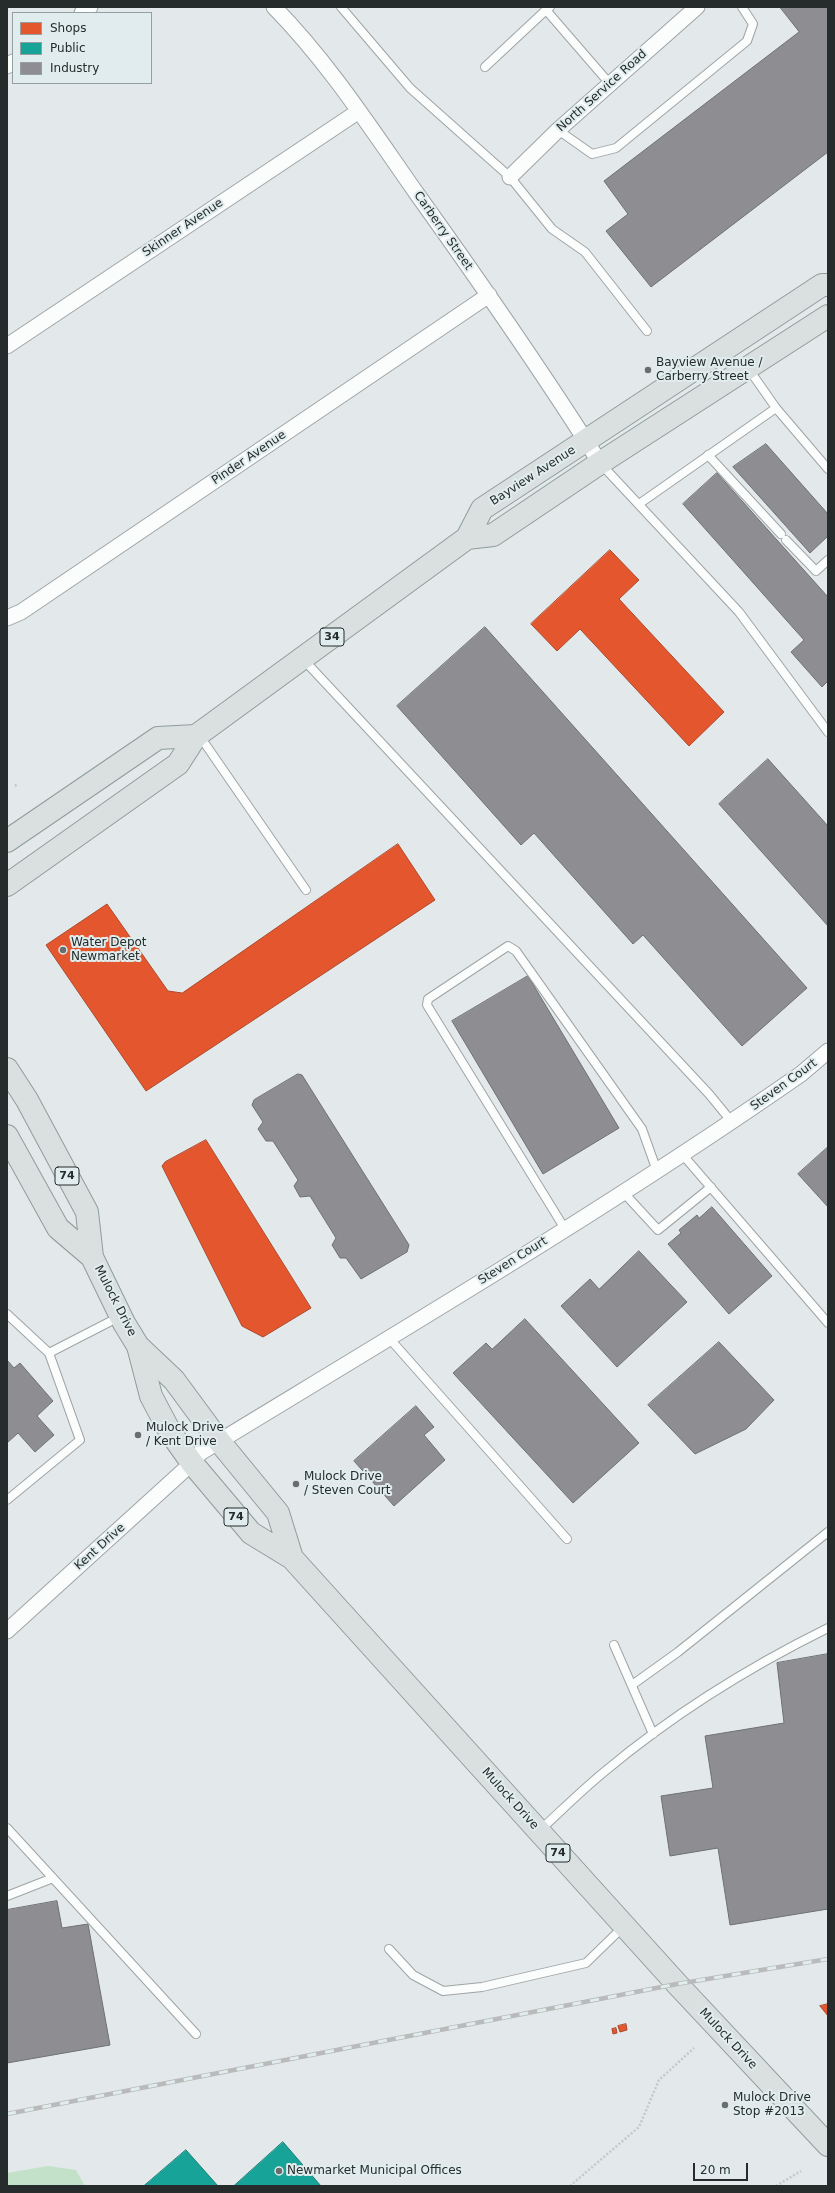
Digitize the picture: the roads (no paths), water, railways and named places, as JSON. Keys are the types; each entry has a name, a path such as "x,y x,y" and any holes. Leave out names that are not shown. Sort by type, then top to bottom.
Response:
{"main road":[{"name":"Bayview Avenue","path":"467,538 482,509 822,285 828,284"},
{"name":"34","path":"7,885 178,764 197,736 467,538 493,535 600,463 828,316"},
{"path":"7,841 158,738 197,736"},
{"name":"Mulock Drive","path":"7,1069 27,1100 87,1212 92,1256 121,1316 138,1346 151,1396 170,1432 192,1463 251,1533 292,1558 624,1925 828,2145"},
{"name":"Mulock Drive","path":"7,1136 58,1228 92,1256"},
{"name":"Mulock Drive","path":"138,1346 174,1380 219,1442 278,1513 292,1558"}],"street":[{"name":"Carberry Street","path":"274,7 300,34 359,111 489,295 600,463"},
{"name":"North Service Road","path":"510,177 558,130 697,7"},
{"name":"Skinner Avenue","path":"7,346 359,111"},
{"name":"Pinder Avenue","path":"7,618 27,608 489,295"},
{"name":"Steven Court","path":"192,1463 200,1453 303,1392 624,1193 732,1122 801,1074 828,1052"},
{"name":"Kent Drive","path":"7,1631 192,1463"}],"lane":[{"path":"341,7 410,88 510,177 552,229 585,252 647,331"},
{"path":"558,130 592,154 616,148 747,41 753,24 742,7"},
{"path":"485,67 548,9 610,84"},
{"path":"748,368 776,408 828,469"},
{"path":"639,504 776,408"},
{"path":"708,455 816,571 828,560"},
{"path":"600,463 739,612 828,732"},
{"path":"303,658 708,1094 732,1122"},
{"path":"197,736 306,890"},
{"path":"565,1229 427,1005 428,999 508,946 516,951 642,1129 657,1171"},
{"path":"682,1154 828,1323"},
{"path":"624,1193 658,1230 710,1187"},
{"path":"7,1314 49,1353 80,1440 7,1500"},
{"path":"49,1353 121,1316"},
{"path":"389,1338 567,1539"},
{"path":"632,1685 678,1652 828,1532"},
{"path":"539,1831 604,1772 653,1734 716,1690 780,1652 828,1628"},
{"path":"614,1645 653,1734"},
{"path":"7,1828 196,2034"},
{"path":"7,1896 53,1878"},
{"path":"389,1948 413,1975 443,1991 482,1987 586,1963 624,1925"}],"railway":[{"path":"7,2114 677,1984 828,1959"}],"place":[{"name":"Bayview Avenue / Carberry Street","path":"648,370"},
{"name":"Water Depot Newmarket","path":"63,950"},
{"name":"Mulock Drive / Kent Drive","path":"138,1435"},
{"name":"Mulock Drive / Steven Court","path":"296,1484"},
{"name":"Mulock Drive Stop #2013","path":"725,2105"},
{"name":"Newmarket Municipal Offices","path":"279,2171"}]}
